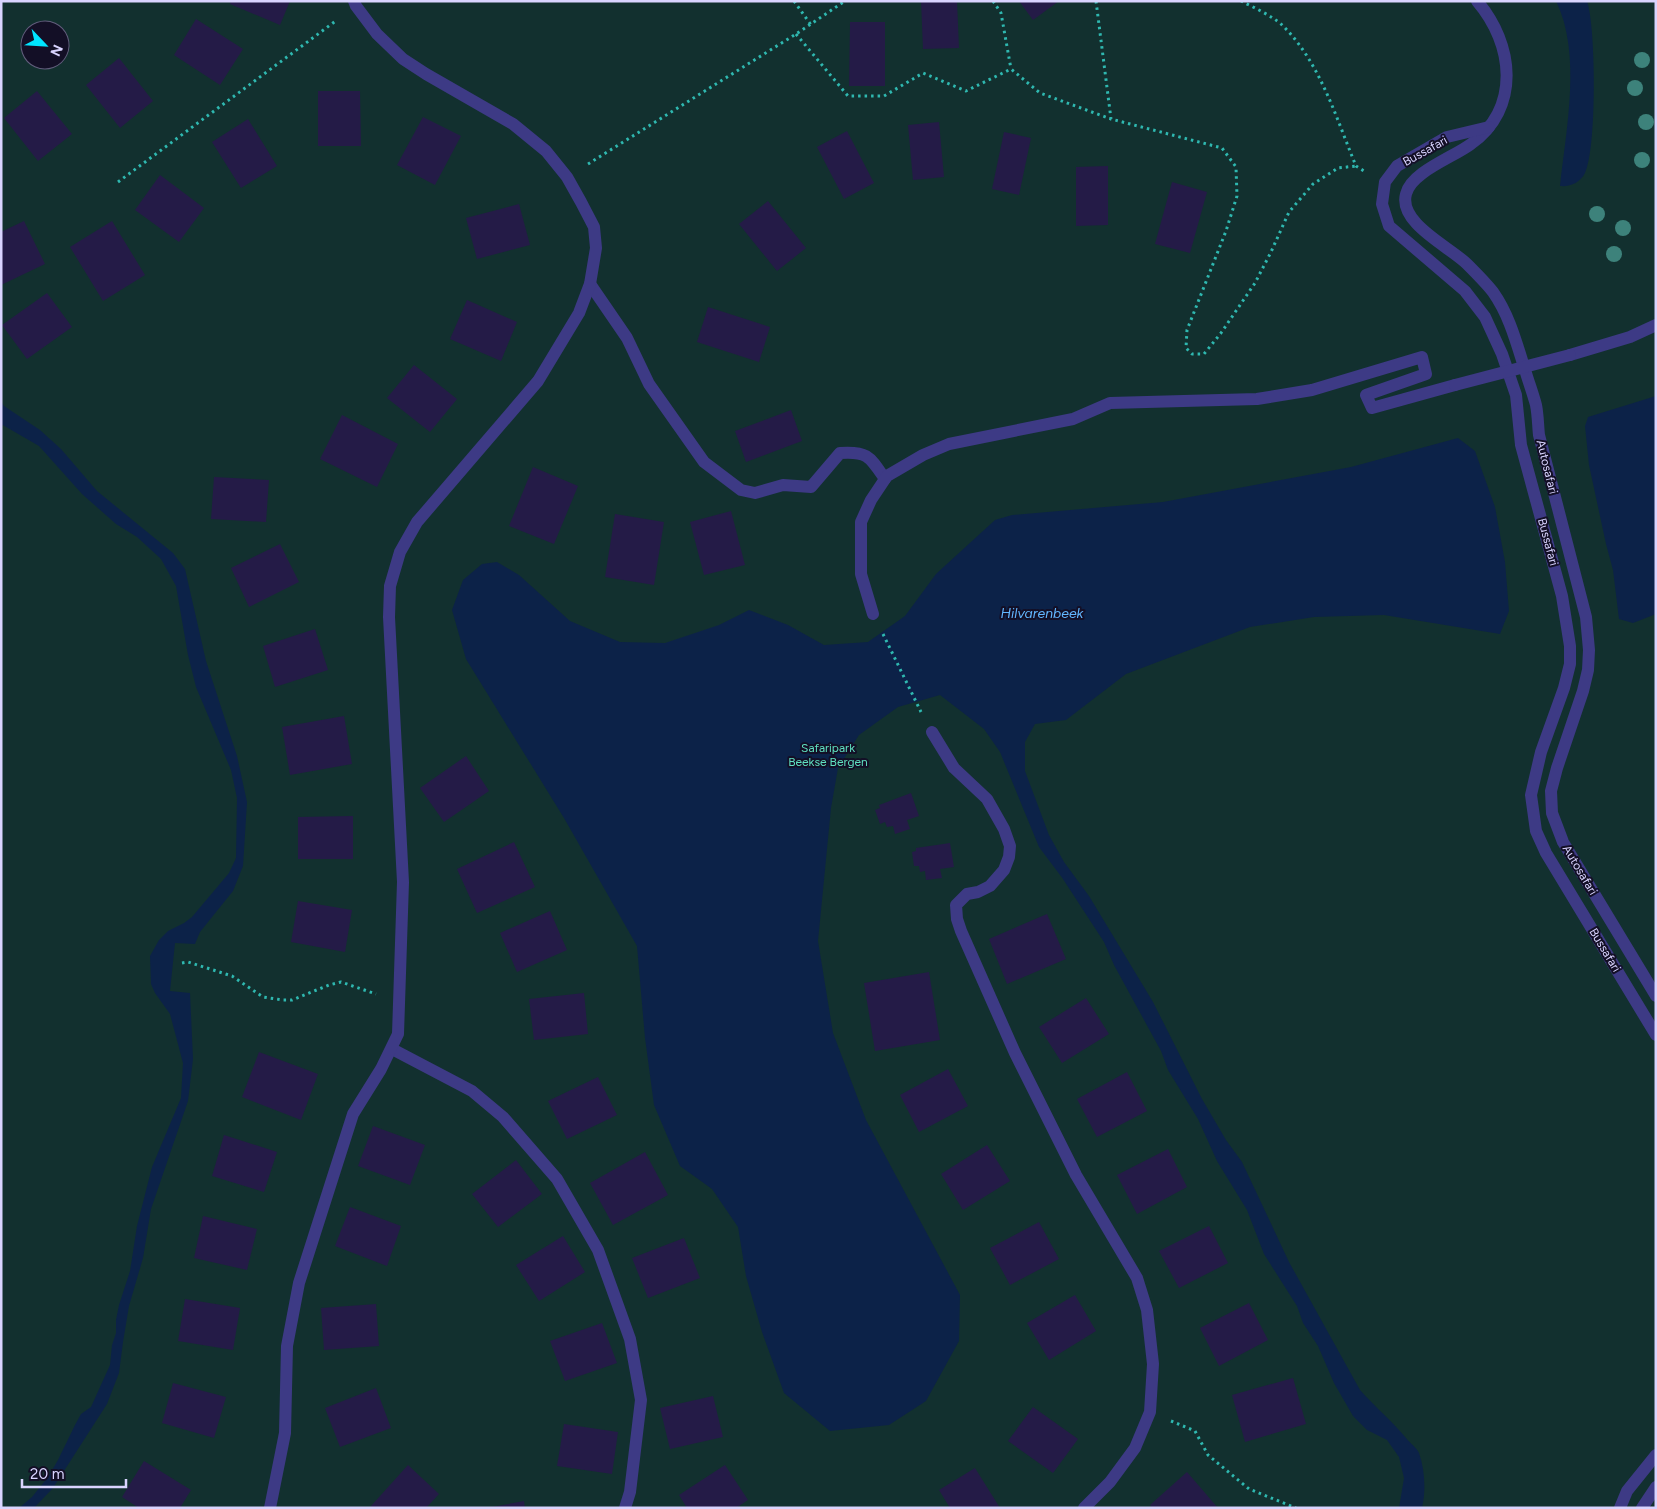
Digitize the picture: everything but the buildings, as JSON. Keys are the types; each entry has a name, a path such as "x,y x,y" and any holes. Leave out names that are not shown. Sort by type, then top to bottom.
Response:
{"street":[{"name":"Autosafari","path":"1477,1 1489,15 1506,61 1508,81 1504,100 1497,117 1473,143 1428,169 1412,182 1406,194 1406,208 1414,222 1466,263 1492,292 1508,318 1519,350 1536,406 1539,435 1586,617 1588,670 1551,791 1552,813 1563,842 1656,996"},
{"path":"270,1508 285,1433 287,1346 299,1283 353,1114 392,1049 398,1034 403,882 388,617 390,586 400,552 417,522 538,381 579,313 590,284 596,248 594,227 582,202 567,178 546,151 513,124 403,59 377,34 355,4"},
{"name":"Bussafari","path":"1489,127 1447,138 1398,166 1385,182 1382,204 1389,226 1465,291 1484,317 1502,354 1516,395 1521,445 1555,568 1570,646 1570,664 1564,688 1545,738 1530,795 1536,831 1546,853 1656,1035"},
{"path":"590,284 627,338 649,384 704,462 741,490 755,493 783,485 811,487 840,453 858,452 875,462 885,479"},
{"path":"873,614 861,574 861,522 871,500 887,476 923,455 949,444 1073,419 1110,402 1257,399 1312,390 1422,357 1426,374 1366,394 1372,408 1630,338 1656,325"},
{"path":"932,732 954,768 987,799 1004,829 1010,846 1009,857 1004,870 990,886 978,892 966,894 956,905 957,919 1015,1053 1076,1175 1137,1278 1148,1310 1154,1364 1150,1412 1135,1448 1110,1482 1084,1508"},
{"path":"392,1049 472,1092 503,1117 557,1179 598,1250 630,1339 641,1400 630,1492 625,1508"},
{"path":"1620,1508 1627,1491 1656,1455"},
{"path":"1642,1508 1656,1487"}],"path":[{"path":"794,1 810,25"},
{"path":"567,178 796,34 845,1"},
{"path":"993,1 1001,14 1011,69 1040,93 1111,119 1222,148 1236,167 1237,196 1226,231 1187,330 1186,348 1192,354 1204,354 1221,333 1255,283 1288,212 1313,184 1338,168 1356,166 1385,182"},
{"path":"1096,1 1111,119"},
{"path":"1241,1 1280,23 1301,48 1316,72 1356,166"},
{"path":"118,182 355,4"},
{"path":"796,34 848,96 884,96 923,73 966,91 1011,69"},
{"path":"873,614 932,732"},
{"path":"182,964 188,962 232,976 263,997 292,1000 341,982 399,1004"},
{"path":"1150,1412 1195,1431 1208,1455 1249,1489 1296,1508"}],"green space":[{"name":"Safaripark Beekse Bergen","path":"1,1 1656,1 1656,1508 1,1508"}],"water":[{"path":"1556,1 1587,1 1592,35 1594,88 1592,140 1589,160 1585,173 1580,179 1574,184 1564,186 1560,186 1568,117 1570,68 1564,22"},
{"path":"1656,396 1656,614 1633,623 1619,619 1613,570 1589,465 1585,426 1588,417"},
{"path":"1,402 40,430 61,449 97,491 173,553 185,569 206,661 237,756 247,802 243,866 233,891 200,932 195,944 175,943 170,991 190,993 193,1059 188,1101 151,1209 143,1258 129,1306 119,1373 107,1404 53,1488 34,1508 19,1508 32,1497 48,1477 81,1414 91,1407 110,1365 119,1305 130,1271 137,1226 152,1167 181,1098 183,1063 170,1014 151,984 150,956 159,940 168,931 192,917 229,873 236,858 237,798 231,770 196,687 188,655 176,586 161,559 137,537 116,524 82,494 39,446 1,424"},
{"name":"Hilvarenbeek","path":"1458,438 1475,451 1495,507 1505,562 1509,611 1500,634 1384,615 1314,617 1250,627 1126,674 1066,720 1035,724 1025,742 1025,771 1049,835 1064,862 1089,896 1153,1002 1202,1099 1226,1140 1242,1162 1289,1262 1360,1390 1418,1451 1423,1466 1424,1480 1422,1508 1399,1508 1404,1478 1399,1457 1387,1440 1367,1430 1353,1416 1334,1383 1318,1346 1303,1323 1297,1306 1264,1254 1247,1210 1217,1161 1198,1119 1168,1070 1161,1051 1114,965 1104,942 1063,879 1039,847 1000,752 984,729 940,695 898,707 859,735 838,768 831,808 818,941 833,1033 866,1120 960,1295 959,1341 926,1401 889,1425 830,1431 784,1393 762,1332 746,1276 738,1227 712,1189 680,1166 654,1105 645,1038 637,946 564,818 466,659 452,610 463,580 482,564 497,562 519,575 570,621 620,642 665,643 719,625 749,610 788,625 824,645 868,642 905,616 936,574 995,520 1012,515 1163,502 1351,467"}]}
